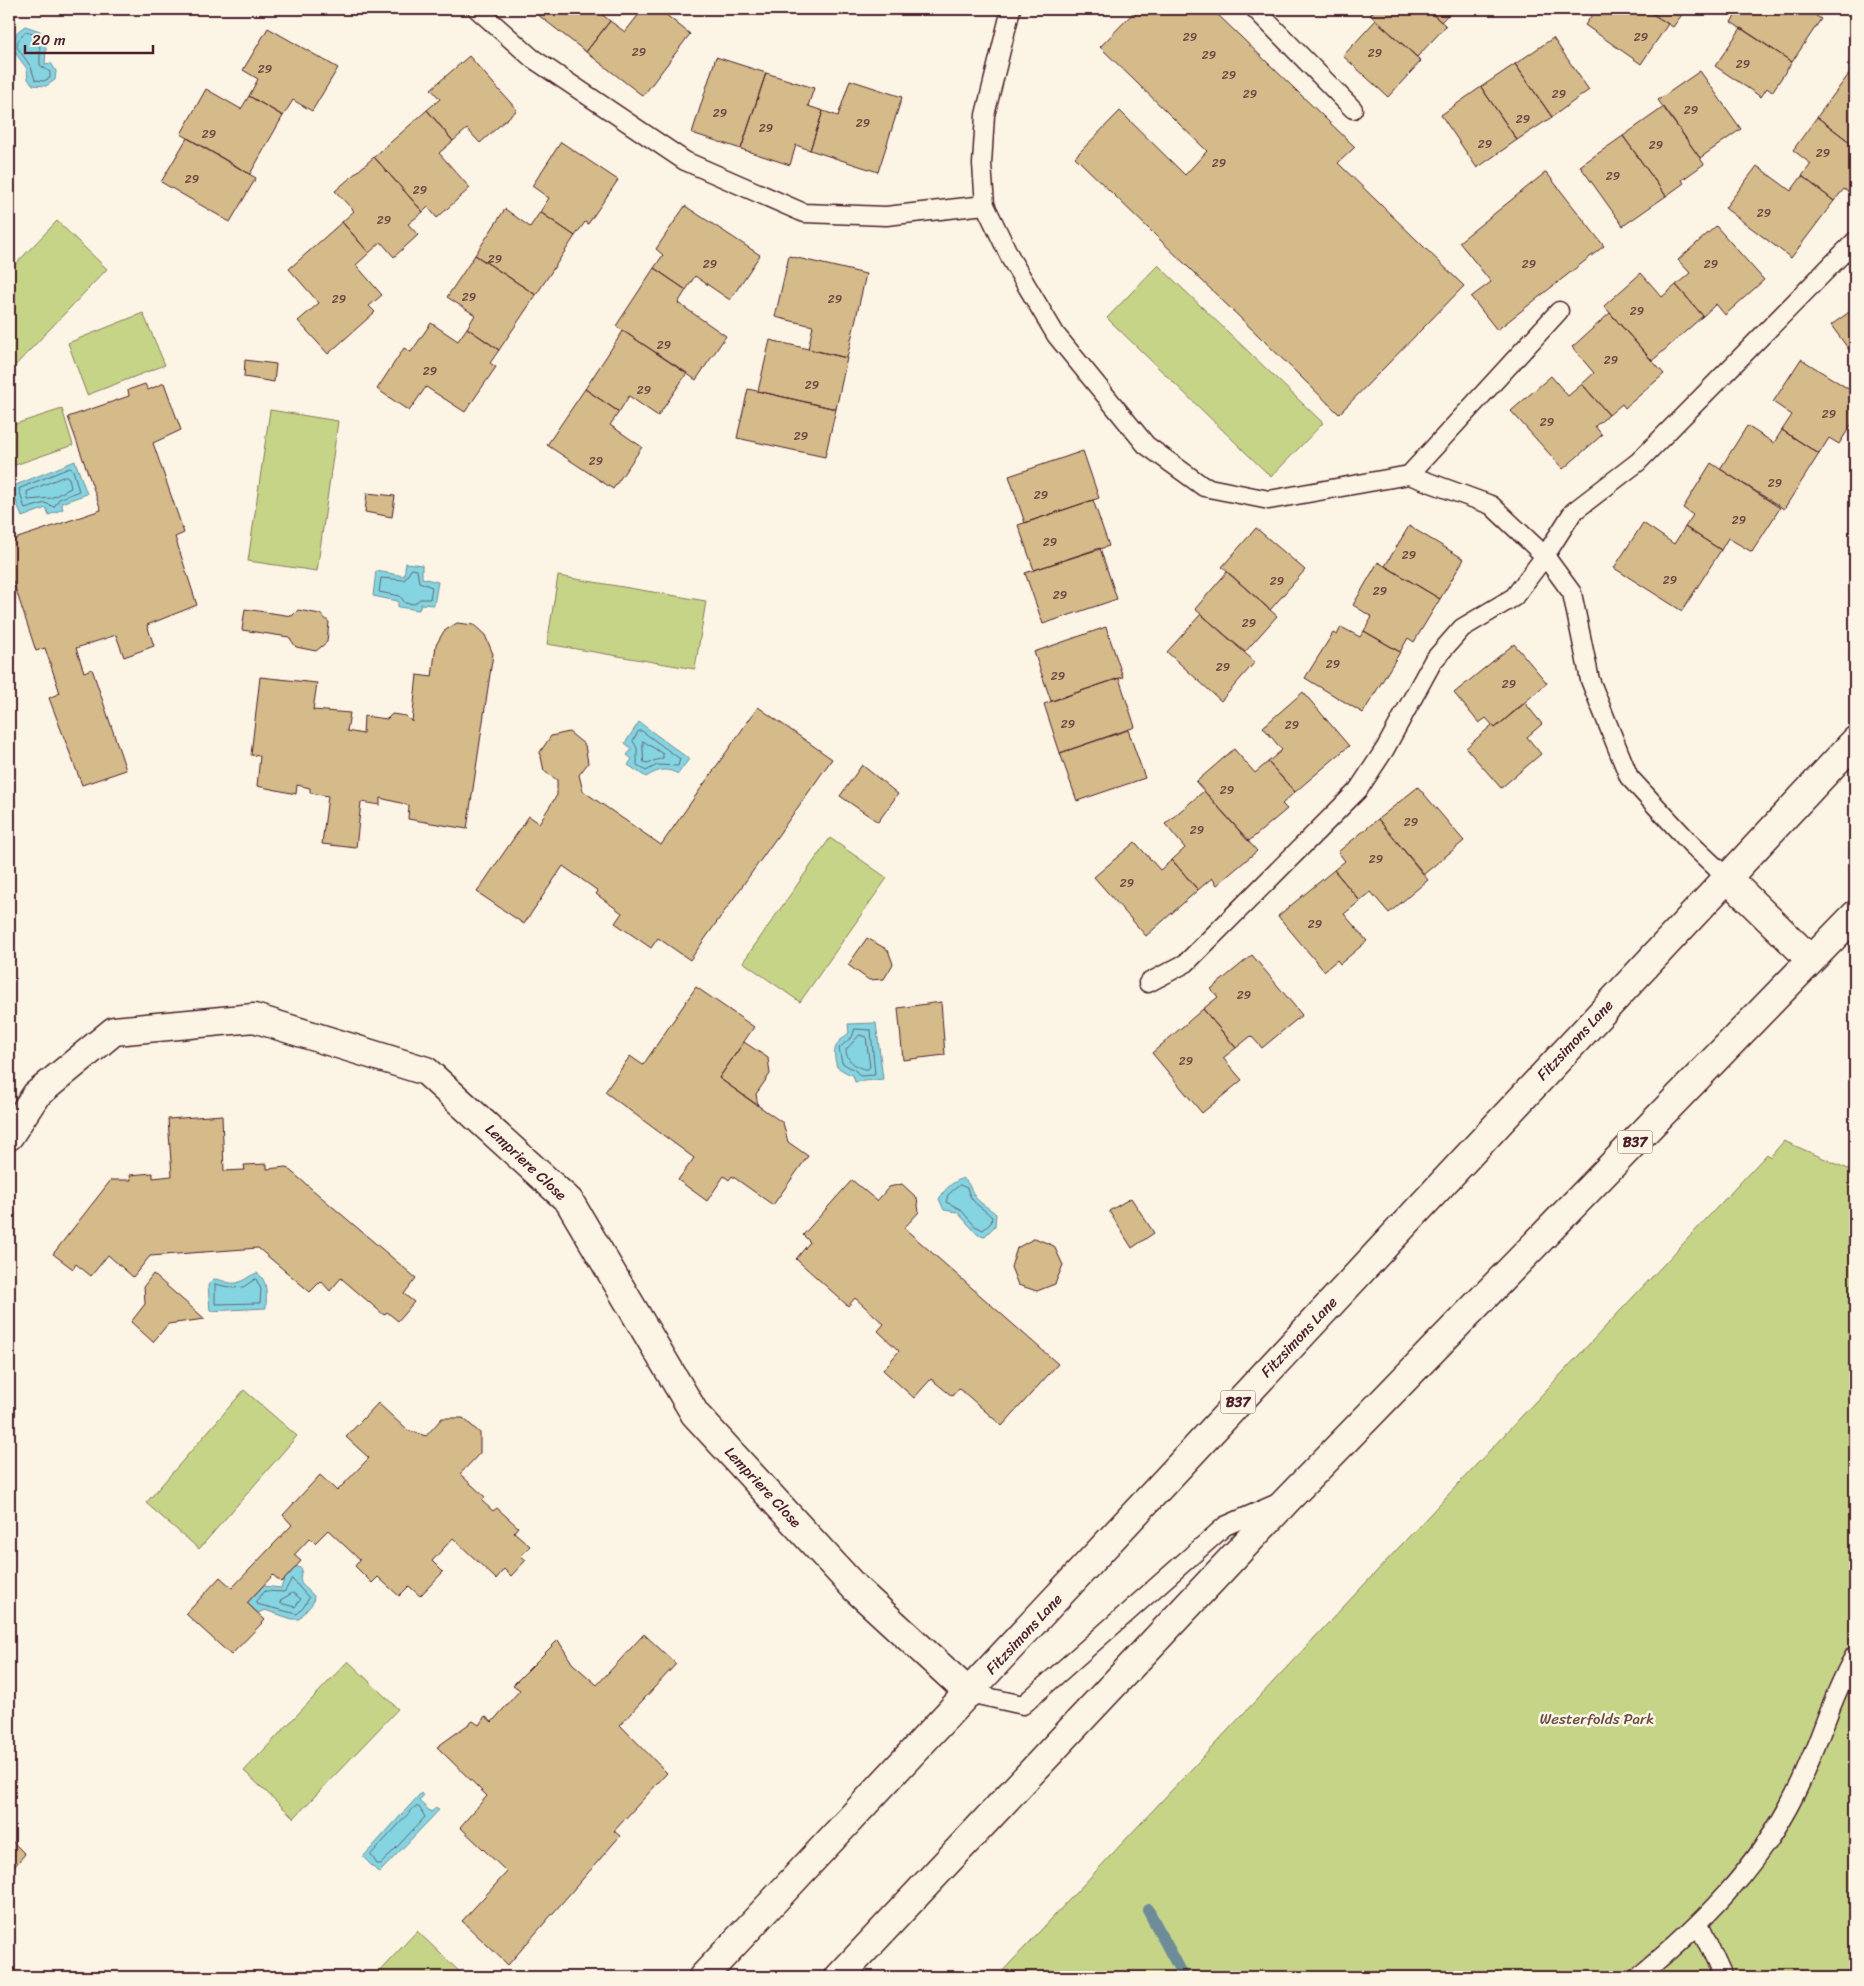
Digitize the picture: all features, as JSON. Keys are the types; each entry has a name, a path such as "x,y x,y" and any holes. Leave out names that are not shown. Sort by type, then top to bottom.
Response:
{"main road":[{"name":"Fitzsimons Lane","path":"703,1977 1726,877 1855,741"},
{"path":"1726,877 1811,960"},
{"name":"B37","path":"839,1977 1288,1499 1855,915"},
{"name":"Lempriere Close","path":"9,1136 36,1095 114,1031 254,1018 426,1071 569,1201 695,1414 855,1588 969,1693"}],"lane":[{"path":"477,9 532,58 685,161 804,213 886,216 985,205"},
{"path":"1010,9 985,115 982,164 985,205 1012,261 1056,335 1146,445 1204,487 1269,500 1409,475 1491,504 1545,556 1572,593 1590,680 1629,776 1691,844 1726,877"},
{"path":"1255,9 1353,109"},
{"path":"1148,983 1186,963 1358,790 1385,749 1434,661 1462,628 1514,597 1545,556 1573,512 1638,462 1855,242"},
{"path":"1409,475 1559,311"},
{"path":"969,1693 1023,1705 1225,1526 1288,1499"},
{"path":"1638,1977 1699,1924 1738,1880 1774,1832 1802,1779 1833,1700 1855,1655"},
{"path":"1699,1924 1723,1977"}],"green space":[{"path":"57,221 107,269 9,372 9,271"},
{"path":"1158,265 1323,423 1271,477 1107,318"},
{"path":"143,313 165,365 87,395 68,343"},
{"path":"62,409 73,445 12,466 9,457 9,426"},
{"path":"270,410 338,421 317,571 248,561"},
{"path":"558,576 706,601 695,669 547,644"},
{"path":"830,838 887,878 800,1002 743,962"},
{"name":"Westerfolds Park","path":"1784,1141 1855,1172 1855,1977 997,1977 1767,1154 1770,1157"},
{"path":"244,1390 297,1436 199,1549 146,1503"},
{"path":"348,1661 398,1709 294,1818 244,1771"},
{"path":"417,1931 465,1977 374,1977"}],"water":[{"path":"25,26 40,31 46,49 45,64 51,63 56,71 55,80 46,86 33,85 28,79 27,69 11,47 17,32"},
{"path":"75,461 87,494 61,503 63,509 49,515 46,508 22,517 11,487"},
{"path":"406,563 422,565 422,578 438,582 434,605 421,604 419,610 398,607 398,601 373,596 376,571 404,576"},
{"path":"639,722 689,759 678,774 662,770 646,777 628,765 632,759 627,755 632,749 625,743"},
{"path":"876,1023 883,1079 855,1082 853,1075 837,1067 835,1052 837,1044 849,1033 848,1024"},
{"path":"963,1178 969,1184 976,1198 996,1214 995,1226 985,1236 978,1235 957,1212 944,1210 939,1199 949,1186"},
{"path":"257,1273 265,1284 266,1308 210,1311 208,1285 214,1279 234,1283 241,1282"},
{"path":"296,1566 302,1569 300,1579 302,1585 314,1596 313,1603 299,1619 292,1619 265,1610 258,1613 247,1603 263,1586 281,1588 284,1580"},
{"path":"421,1793 423,1796 419,1801 431,1812 436,1808 439,1810 379,1873 363,1857"}],"building":[{"path":"535,9 601,9 599,12 610,21 586,52 533,11"},
{"path":"643,9 659,9 690,34 643,96 586,52 610,21 625,32"},
{"path":"1137,9 1212,9 1355,147 1338,163 1464,286 1339,414 1075,157 1120,111 1185,175 1207,151 1100,47"},
{"path":"1376,9 1427,9 1446,26 1417,57 1370,15"},
{"path":"1427,9 1453,9 1441,22"},
{"path":"1596,9 1645,9 1668,24 1641,64 1585,25"},
{"path":"1645,9 1686,9 1673,27"},
{"path":"1740,9 1806,9 1821,19 1792,62 1731,22"},
{"path":"1376,20 1421,61 1388,97 1343,56"},
{"path":"268,28 338,68 312,111 293,100 283,116 249,96 258,79 243,70"},
{"path":"1741,28 1792,62 1772,92 1767,88 1761,97 1715,66"},
{"path":"1553,38 1589,90 1552,117 1515,64"},
{"path":"1855,54 1855,72 1847,65"},
{"path":"469,56 517,110 480,143 467,129 453,141 427,110 440,99 431,89"},
{"path":"716,57 766,73 741,149 692,133"},
{"path":"1515,64 1552,117 1517,140 1481,87"},
{"path":"1852,70 1855,72 1855,146 1817,117"},
{"path":"1700,71 1741,129 1700,158 1658,100"},
{"path":"766,73 814,88 808,106 823,111 810,150 796,145 790,165 741,149"},
{"path":"850,80 902,97 878,172 810,150 823,111 838,116"},
{"path":"1481,87 1517,140 1477,168 1441,115"},
{"path":"206,89 241,109 249,96 283,116 250,174 181,134"},
{"path":"1664,107 1704,164 1682,180 1684,183 1666,196 1623,136"},
{"path":"427,110 453,141 439,153 470,188 437,218 428,207 423,212 374,157"},
{"path":"1817,117 1855,146 1855,188 1851,194 1844,189 1834,201 1802,176 1811,164 1793,150"},
{"path":"1623,136 1666,196 1623,226 1580,166"},
{"path":"187,138 256,178 230,222 161,182"},
{"path":"561,142 618,180 588,224 585,222 575,236 540,212 549,198 532,186"},
{"path":"374,157 423,212 408,224 418,235 394,257 381,242 369,253 342,222 354,211 335,191"},
{"path":"1757,166 1791,191 1802,176 1834,201 1791,258 1725,208"},
{"path":"1546,172 1604,246 1497,330 1471,297 1491,282 1459,242"},
{"path":"685,206 760,255 730,300 695,276 686,290 654,268 663,255 656,249"},
{"path":"505,209 530,227 540,212 575,236 536,295 475,255"},
{"path":"342,222 369,253 356,265 382,295 369,306 375,312 328,354 298,321 319,303 289,269"},
{"path":"1716,226 1764,280 1725,315 1716,304 1703,316 1676,285 1690,273 1678,260"},
{"path":"475,255 536,295 499,350 467,328 475,315 447,297"},
{"path":"789,256 866,274 847,358 808,349 813,326 775,317"},
{"path":"654,268 686,290 678,303 726,336 696,380 616,326"},
{"path":"1641,273 1662,297 1676,285 1703,316 1652,361 1604,306"},
{"path":"1855,308 1855,358 1831,325"},
{"path":"1610,313 1664,374 1625,408 1622,404 1609,415 1582,384 1594,373 1572,347"},
{"path":"431,323 458,341 467,328 499,350 490,363 496,367 465,412 426,387 409,411 377,389 404,348 411,352"},
{"path":"623,331 687,373 658,416 629,396 619,412 585,389"},
{"path":"770,340 847,358 836,409 758,391"},
{"path":"1801,359 1855,393 1855,419 1839,444 1829,438 1819,454 1782,430 1792,415 1773,402"},
{"path":"245,360 276,364 274,382 244,377"},
{"path":"1551,376 1568,396 1582,384 1609,415 1595,426 1602,435 1563,469 1511,411"},
{"path":"164,383 181,430 153,443 184,533 175,537 197,605 147,625 154,646 124,657 116,635 76,648 84,672 92,669 126,770 82,785 49,698 60,693 45,648 36,651 13,581 9,582 9,541 101,510 68,417 129,396 128,390 145,384 148,390"},
{"path":"585,389 619,412 610,425 642,447 613,489 547,445"},
{"path":"748,389 836,409 825,457 737,438"},
{"path":"1747,426 1774,443 1782,430 1819,454 1784,509 1720,469"},
{"path":"1083,451 1099,498 1025,523 1009,476"},
{"path":"1711,463 1780,508 1752,552 1728,538 1721,550 1685,527 1693,515 1683,508"},
{"path":"367,493 395,496 392,517 365,512"},
{"path":"1093,500 1109,546 1034,570 1018,525"},
{"path":"1643,523 1674,544 1685,527 1721,550 1682,611 1614,568"},
{"path":"1409,526 1464,559 1440,599 1385,566"},
{"path":"1256,528 1305,570 1270,610 1222,567"},
{"path":"1100,548 1117,599 1043,624 1025,573"},
{"path":"1378,562 1440,599 1414,642 1408,638 1400,652 1364,631 1372,617 1353,605"},
{"path":"1227,572 1277,616 1245,652 1195,609"},
{"path":"245,609 292,616 298,610 320,614 329,622 327,642 316,651 296,647 289,637 242,630"},
{"path":"1201,614 1255,662 1221,701 1167,652"},
{"path":"457,623 474,625 485,635 493,654 467,829 408,819 409,805 380,798 380,805 361,802 356,848 322,844 328,796 310,793 310,788 297,785 296,794 257,786 260,756 251,755 260,677 317,683 313,710 350,713 347,731 363,734 364,716 387,719 392,714 406,716 412,722 417,675 432,677 436,645 444,631"},
{"path":"1106,627 1123,677 1051,701 1034,652"},
{"path":"1341,627 1360,637 1364,631 1400,652 1363,713 1305,678 1333,633 1337,635"},
{"path":"1514,644 1547,683 1495,728 1486,718 1479,723 1454,693"},
{"path":"1119,678 1135,727 1060,753 1044,704"},
{"path":"1303,692 1349,746 1295,792 1268,762 1282,750 1263,727"},
{"path":"1525,703 1542,724 1527,737 1541,754 1501,788 1466,748 1492,725 1495,728"},
{"path":"758,707 832,759 690,960 658,938 651,948 615,923 622,913 596,894 598,891 563,866 524,924 477,892 529,816 539,823 557,795 557,780 544,771 540,752 551,736 569,732 585,745 588,763 579,775 583,791 661,845"},
{"path":"1128,730 1145,778 1077,801 1060,753"},
{"path":"1234,749 1255,773 1268,762 1295,792 1282,804 1287,809 1249,841 1196,782"},
{"path":"862,765 898,794 878,822 840,796"},
{"path":"1418,787 1464,841 1424,874 1378,819"},
{"path":"1204,791 1257,851 1217,885 1212,878 1198,890 1172,860 1185,848 1165,824"},
{"path":"1378,819 1428,880 1389,913 1371,892 1360,901 1334,870 1345,861 1338,852"},
{"path":"1135,842 1160,870 1172,860 1198,890 1146,936 1094,877"},
{"path":"1334,870 1360,901 1344,914 1367,941 1340,964 1337,960 1324,971 1278,916"},
{"path":"867,938 888,950 893,964 884,979 869,980 848,965"},
{"path":"1252,955 1302,1015 1262,1048 1251,1036 1236,1048 1203,1009 1218,997 1211,989"},
{"path":"696,987 754,1027 719,1078 783,1123 788,1142 808,1156 773,1205 732,1176 729,1180 724,1176 707,1201 678,1180 694,1158 605,1092 630,1056 643,1065"},
{"path":"941,1002 945,1055 903,1060 898,1008"},
{"path":"1203,1009 1236,1048 1223,1058 1242,1080 1202,1113 1152,1053"},
{"path":"744,1042 768,1058 770,1074 756,1094 758,1106 719,1078"},
{"path":"222,1115 224,1171 245,1170 244,1165 267,1164 267,1169 286,1167 416,1278 404,1294 414,1302 398,1321 387,1312 384,1315 341,1278 330,1291 321,1281 310,1292 258,1248 150,1256 133,1277 108,1255 91,1276 76,1264 73,1269 53,1254 111,1180 131,1180 130,1175 153,1173 153,1178 172,1176 168,1119"},
{"path":"852,1180 877,1201 889,1187 902,1184 917,1198 919,1212 904,1228 1058,1364 1002,1426 959,1388 952,1396 931,1379 914,1398 883,1370 899,1351 878,1331 884,1324 855,1298 848,1306 796,1259 810,1242 803,1235"},
{"path":"1131,1198 1154,1233 1132,1248 1109,1211"},
{"path":"1035,1238 1054,1246 1063,1265 1055,1284 1037,1291 1018,1285 1011,1267 1017,1248"},
{"path":"153,1274 205,1319 168,1324 153,1342 131,1322 145,1304 144,1286"},
{"path":"378,1403 407,1430 426,1436 442,1418 463,1418 480,1433 480,1453 460,1474 485,1497 482,1501 493,1511 497,1508 518,1527 514,1532 530,1546 521,1556 526,1560 511,1576 504,1569 496,1579 453,1538 432,1561 443,1572 420,1596 409,1586 399,1596 378,1577 372,1583 355,1566 360,1560 328,1530 315,1543 310,1538 294,1555 301,1561 284,1580 281,1582 273,1575 247,1603 265,1620 231,1655 186,1614 220,1577 232,1588 292,1525 283,1515 320,1475 337,1491 369,1458 346,1437"},
{"path":"644,1634 676,1664 620,1725 667,1773 614,1831 620,1836 508,1965 462,1921 507,1872 460,1827 487,1796 437,1747 473,1721 479,1725 485,1716 492,1722 520,1690 513,1685 558,1640 572,1663 597,1685"},
{"path":"9,1838 25,1854 9,1873"}],"waterway":[{"path":"1148,1910 1184,1977"}]}
